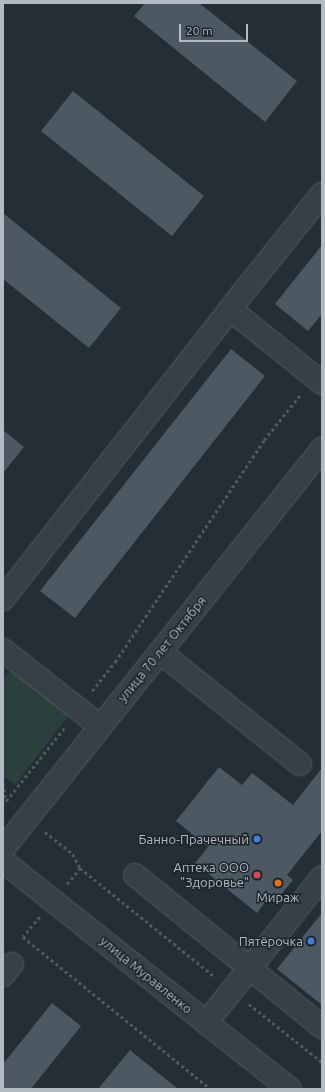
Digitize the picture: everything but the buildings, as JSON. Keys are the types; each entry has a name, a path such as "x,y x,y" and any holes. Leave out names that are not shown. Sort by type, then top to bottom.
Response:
{"street":[{"path":"3,599 322,194"},
{"path":"230,309 318,380"},
{"name":"улица 70 лет Октября","path":"3,849 322,449"},
{"path":"3,650 100,726"},
{"path":"160,652 300,764"},
{"name":"улица Муравленко","path":"3,861 290,1089"},
{"path":"135,875 322,1027"},
{"path":"206,1023 322,877"}],"path":[{"path":"3,783 6,802 115,662 264,440 318,380"},
{"path":"80,868 322,1062"},
{"path":"23,937 211,1089"}],"green space":[{"path":"13,666 72,711 15,785 3,776 3,680"}],"place":[{"name":"Банно-Прачечный","path":"257,839"},
{"name":"Аптека ООО \"Здоровье\"","path":"257,875"},
{"name":"Мираж","path":"278,883"},
{"name":"Пятёрочка","path":"311,941"}]}
